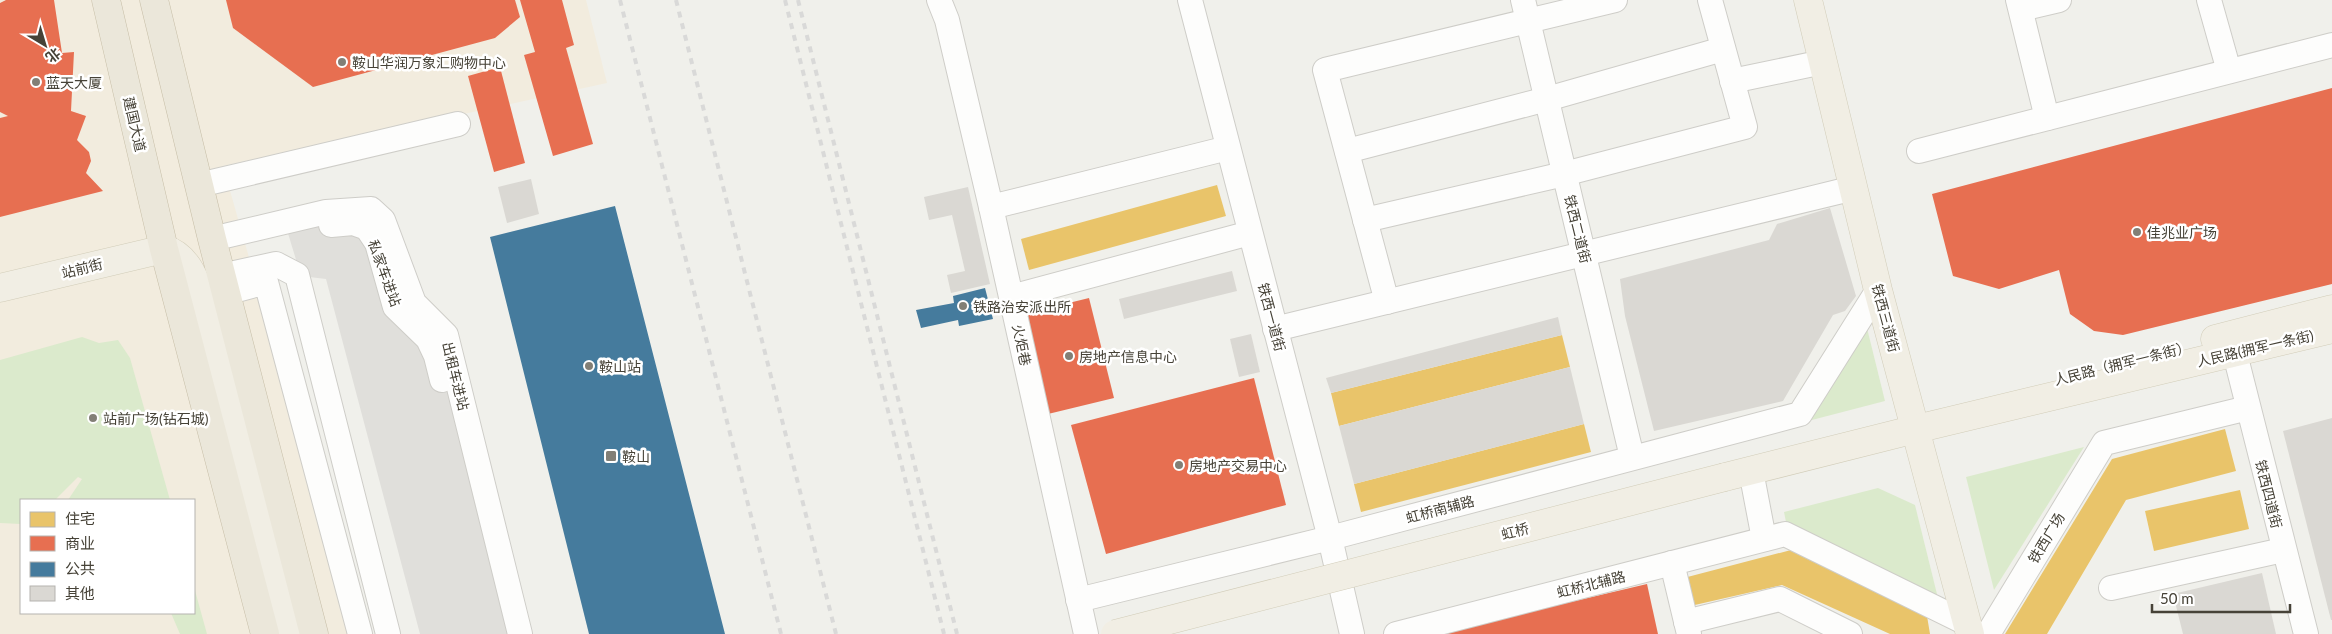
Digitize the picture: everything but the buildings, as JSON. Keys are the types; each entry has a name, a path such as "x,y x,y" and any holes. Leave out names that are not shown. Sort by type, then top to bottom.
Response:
{"highway":[{"name":"建国大道","path":"106,0 164,249 265,634"},
{"path":"154,0 218,265 314,634"}],"main road":[{"name":"铁西三道街","path":"1808,0 1878,290 1914,422 1976,631"},
{"name":"站前街","path":"0,288 164,249"},
{"path":"164,249 175,252 183,260 197,283 292,634"},
{"name":"人民路（拥军一条街）","path":"1914,422 2332,309"},
{"name":"人民路(拥军一条街)","path":"1914,422 2235,354 2332,329"},
{"name":"虹桥","path":"1115,634 1725,477 1914,422"}],"street":[{"name":"火炬巷","path":"939,0 946,20 991,207 1086,634"},
{"name":"铁西一道街","path":"1190,0 1330,538 1352,634"},
{"path":"1387,302 1325,70 1525,11 1615,0"},
{"path":"1365,220 1564,174 1745,127 1710,0"},
{"path":"2047,118 2020,5 2059,0"},
{"path":"2209,0 2229,71"},
{"name":"铁西二道街","path":"1525,11 1632,457"},
{"path":"1919,150 2332,45"},
{"path":"1347,151 1546,99 1723,48"},
{"path":"1732,81 1823,62"},
{"path":"199,185 458,124"},
{"path":"991,207 1228,148"},
{"path":"1275,329 1854,188"},
{"name":"出租车进站","path":"218,265 326,212 371,208 384,220 414,303 446,335 520,634"},
{"name":"私家车进站","path":"218,265 334,224 353,223 367,228 377,243 395,307 428,339 436,356 506,634"},
{"path":"1011,297 1250,233"},
{"path":"218,265 276,264 297,275 388,634"},
{"path":"218,265 266,282 360,634"},
{"name":"虹桥南辅路","path":"1078,600 1330,538 1800,414 1878,290"},
{"name":"铁西四道街","path":"2235,354 2283,550 2306,634"},
{"name":"铁西广场","path":"1976,631 2104,443 2248,408"},
{"path":"1751,470 1775,536 1976,631"},
{"name":"虹桥北辅路","path":"1396,634 1775,536"},
{"path":"2111,588 2283,550"},
{"path":"1672,563 1687,628 1780,599 1850,634"}],"shaded area":[{"path":"0,0 586,0 607,83 223,166 356,634 0,634"},
{"path":"365,202 417,302 448,334 523,634 420,634 326,279 301,276 283,217"}],"green space":[{"path":"1866,324 1885,401 1808,421"},
{"path":"82,337 99,343 118,340 130,358 170,499 69,499 82,479 78,477 56,499 20,499 20,524 0,523 0,360"},
{"path":"2084,447 1994,590 1966,477"},
{"path":"1878,488 1915,505 1937,594 1929,596 1786,522 1784,512"},
{"path":"195,591 207,634 180,634 171,614 195,614"}],"railway":[{"path":"620,0 781,634"},
{"path":"676,0 836,634"},
{"path":"785,0 944,634"},
{"path":"798,0 957,634"}],"place":[{"name":"鞍山华润万象汇购物中心","path":"342,62"},
{"name":"蓝天大厦","path":"36,82"},
{"name":"佳兆业广场","path":"2137,232"},
{"name":"铁路治安派出所","path":"963,306"},
{"name":"房地产信息中心","path":"1069,356"},
{"name":"鞍山站","path":"589,366"},
{"name":"站前广场(钻石城)","path":"93,418"},
{"name":"鞍山","path":"611,456"},
{"name":"房地产交易中心","path":"1179,465"}]}
